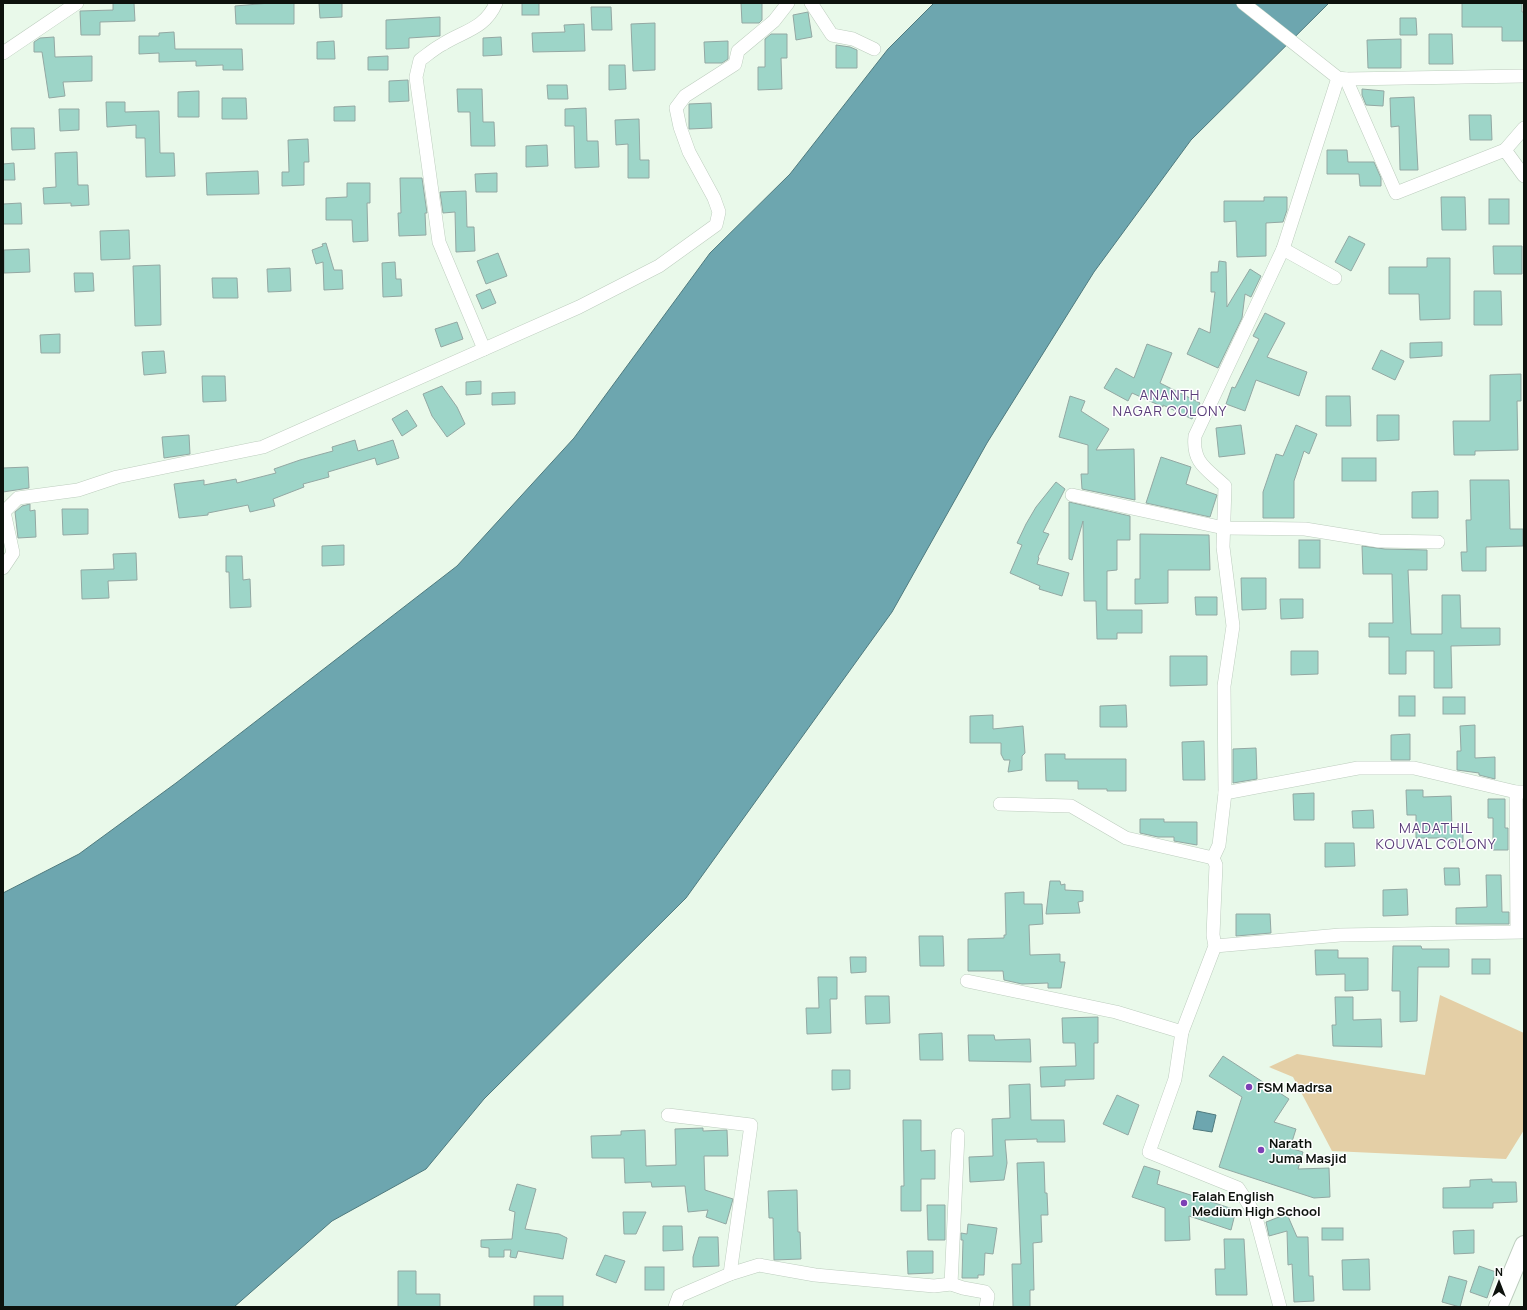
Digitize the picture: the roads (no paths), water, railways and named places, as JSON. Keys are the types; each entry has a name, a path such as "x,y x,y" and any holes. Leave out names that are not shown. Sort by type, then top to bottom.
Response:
{"main road":[{"path":"1498,1307 1523,1250"}],"street":[{"path":"3,53 77,3"},
{"path":"484,349 439,242 416,76 420,60 444,43 472,30 492,12 496,3"},
{"path":"3,568 13,553 4,512 18,498 78,490 117,477 263,447 579,306 660,266 716,225 720,212 689,152 680,127 676,108 685,96 735,64 738,51 774,21 788,3"},
{"path":"811,3 832,35 853,39 874,49"},
{"path":"1243,3 1342,79 1396,193 1505,150 1524,128"},
{"path":"1342,79 1524,76"},
{"path":"1212,858 1219,845 1225,793 1224,686 1233,626 1223,547 1225,486 1197,460 1194,448 1195,436 1283,249 1342,79"},
{"path":"1505,150 1524,176"},
{"path":"1283,249 1335,278"},
{"path":"1072,494 1224,528 1305,529 1379,540 1438,542"},
{"path":"1215,946 1340,935 1520,932 1520,792 1414,768 1358,768 1225,793"},
{"path":"1000,804 1071,806 1126,838 1212,858 1216,865 1212,935 1215,946 1182,1032 1175,1079 1149,1152 1238,1188 1255,1214 1280,1307"},
{"path":"967,981 1116,1012 1182,1032"},
{"path":"668,1115 751,1125 730,1274"},
{"path":"951,1284 958,1135"},
{"path":"675,1307 679,1296 730,1274 759,1265 815,1275 934,1286 951,1284 985,1292 988,1296 986,1307"}],"water":[{"path":"934,3 1329,3 1191,140 1094,272 987,443 892,612 686,898 484,1099 426,1169 332,1221 234,1307 3,1307 3,893 79,854 176,783 457,566 574,438 710,253 790,174 888,49"},
{"path":"1197,1111 1216,1115 1212,1132 1193,1129"}],"place":[{"name":"FSM Madrsa","path":"1249,1087"},
{"name":"Narath Juma Masjid","path":"1261,1150"},
{"name":"Falah English Medium High School","path":"1184,1203"}],"district":[{"name":"ANANTH NAGAR COLONY","path":"1170,404"},
{"name":"MADATHIL KOUVAL COLONY","path":"1436,836"}]}
